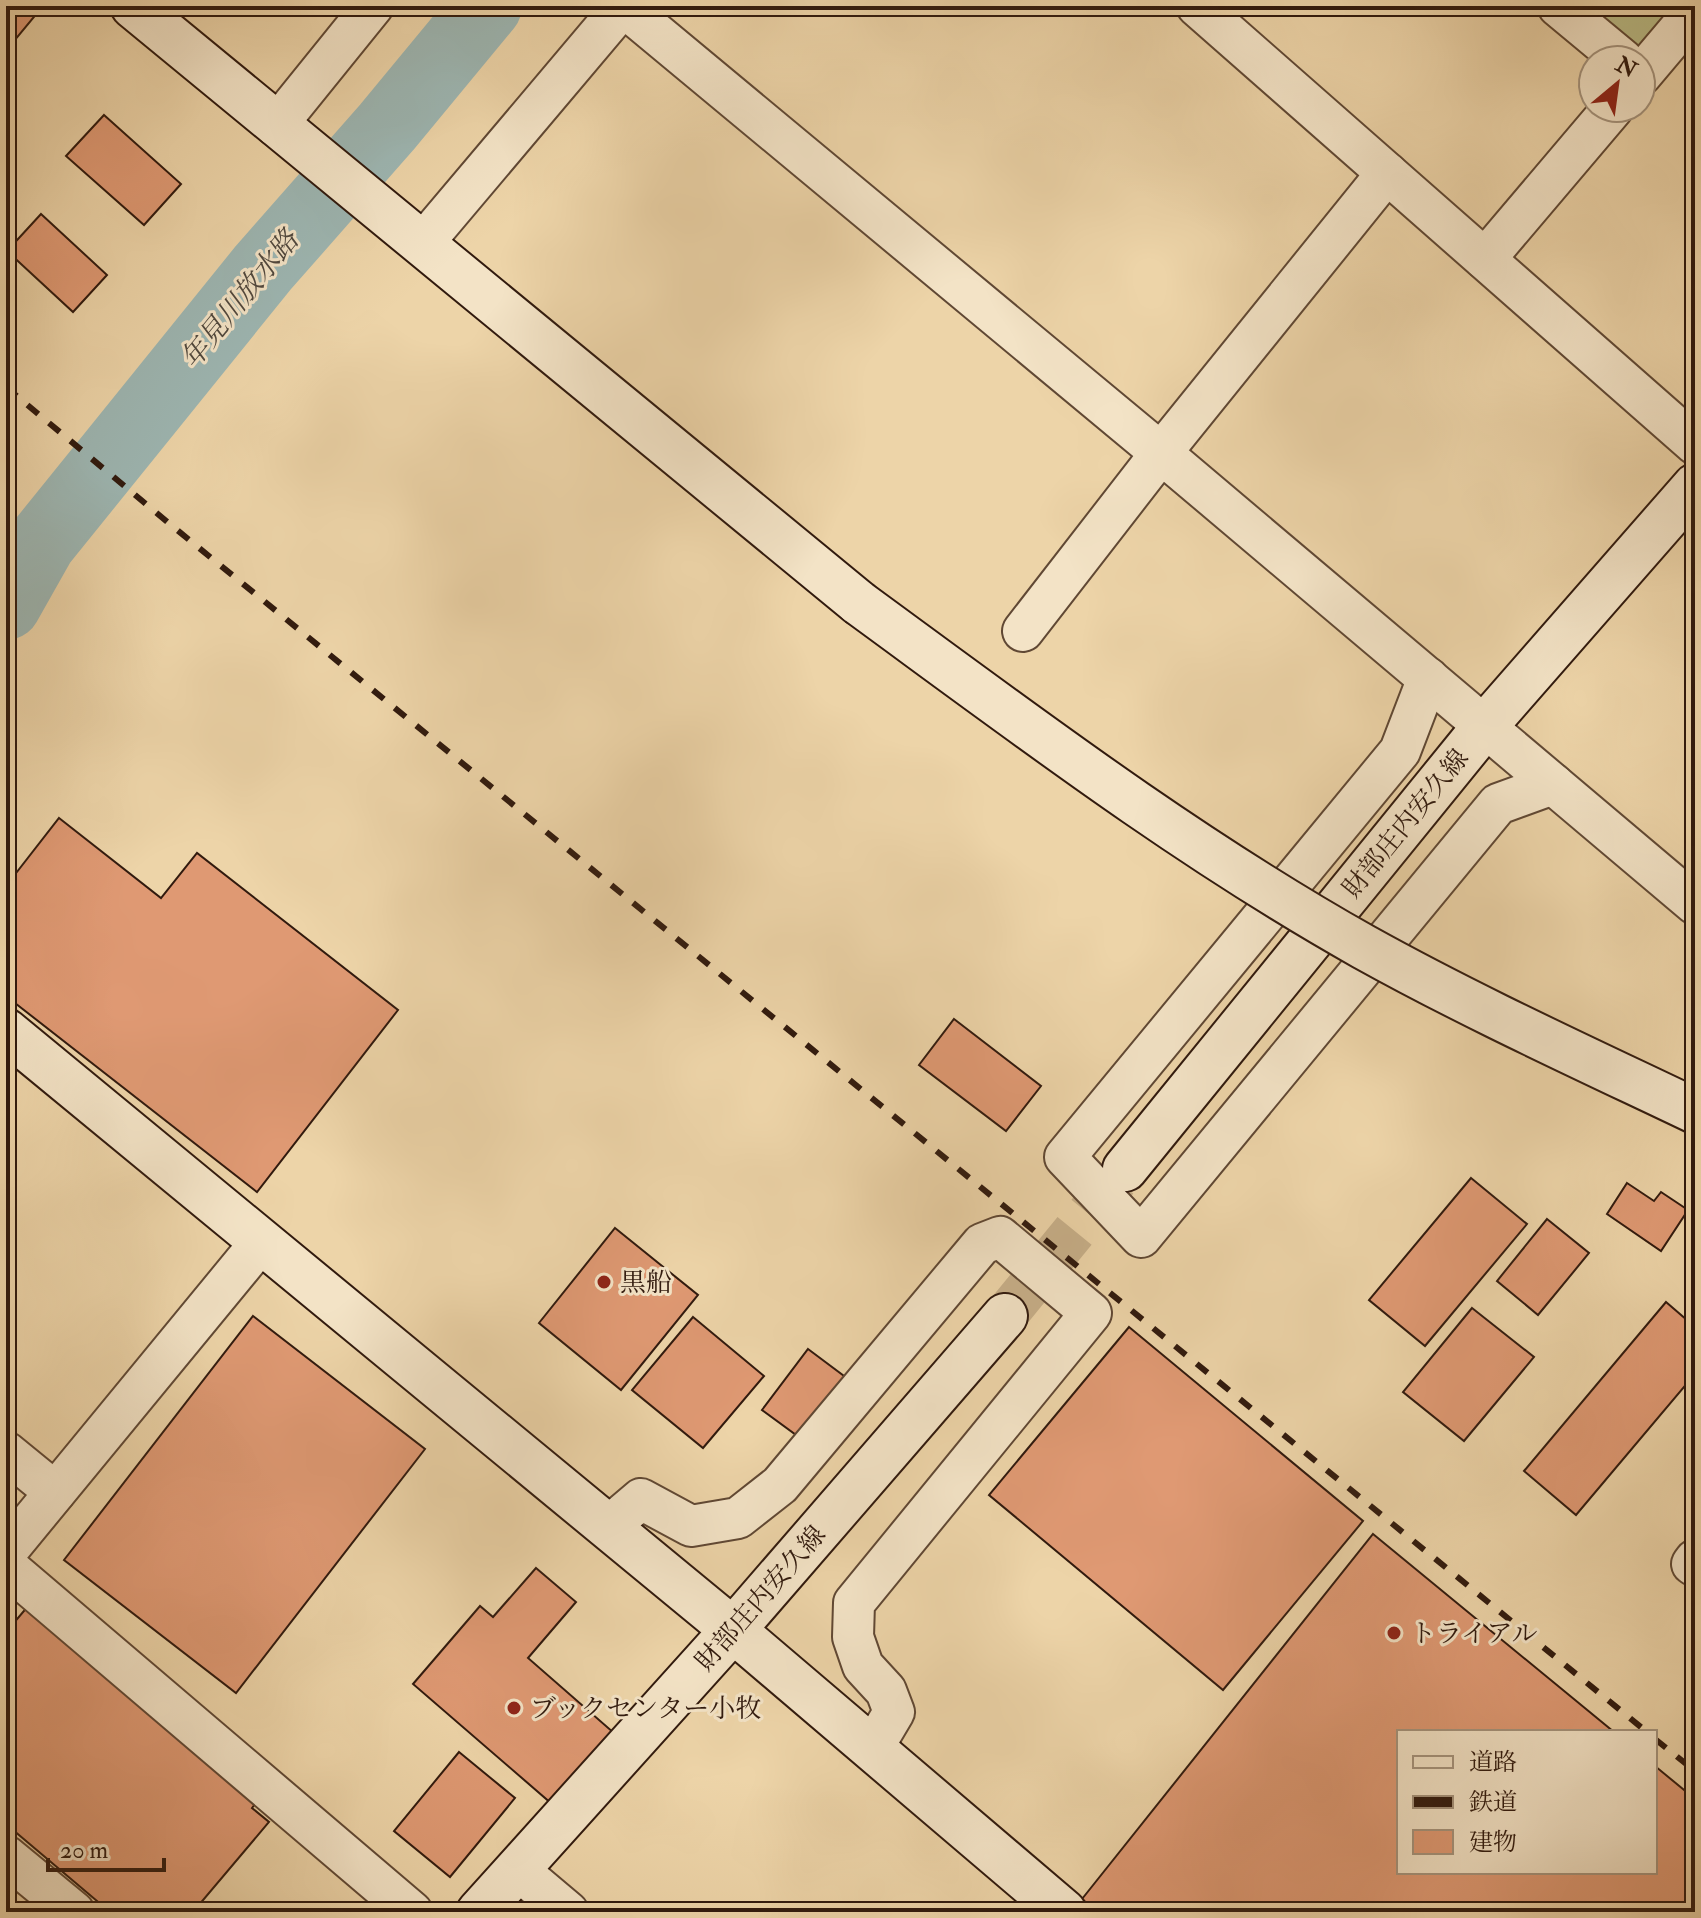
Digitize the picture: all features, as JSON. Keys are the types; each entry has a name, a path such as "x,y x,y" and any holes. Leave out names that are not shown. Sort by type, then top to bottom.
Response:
{"street":[{"path":"133,6 859,603 1089,771 1252,880 1363,947 1478,1008 1695,1111"},
{"path":"276,126 373,6"},
{"path":"411,234 623,6 1161,453 1695,904"},
{"path":"1197,6 1695,444"},
{"path":"1558,6 1604,44"},
{"path":"1657,56 1695,11"},
{"path":"1485,259 1599,124"},
{"path":"1023,631 1161,453 1387,173"},
{"name":"財部庄内安久線","path":"1125,1169 1485,726 1695,486"},
{"path":"1428,678 1400,751 1065,1157 1141,1237 1498,804 1553,784"},
{"path":"6,1031 733,1630 1064,1912"},
{"path":"608,1527 641,1499 691,1526 738,1518 780,1485 982,1244 1000,1237 1080,1303 1091,1313 854,1603 853,1637 863,1666 886,1691 894,1712 872,1749"},
{"path":"6,1552 261,1242"},
{"name":"財部庄内安久線","path":"479,1912 733,1630 1005,1316"},
{"path":"6,1452 55,1492"},
{"path":"1695,1560 1692,1564 1695,1566"},
{"path":"6,1566 412,1912"},
{"path":"6,1856 74,1912"},
{"path":"517,1869 568,1912"}],"green space":[{"path":"1582,6 1695,6 1657,56 1657,44 1627,44"}],"building":[{"path":"6,6 43,6 10,46 6,43"},
{"path":"104,115 181,184 144,225 66,156"},
{"path":"41,214 107,275 73,312 7,251"},
{"path":"59,818 161,898 197,853 398,1010 257,1192 6,996 6,886"},
{"path":"954,1019 1041,1086 1006,1131 919,1065"},
{"path":"1471,1178 1527,1224 1425,1346 1369,1300"},
{"path":"1627,1183 1654,1201 1661,1192 1688,1210 1661,1251 1607,1214"},
{"path":"1547,1219 1589,1253 1538,1315 1497,1281"},
{"path":"615,1228 698,1295 621,1390 539,1323"},
{"path":"1666,1302 1695,1327 1695,1374 1576,1515 1524,1471"},
{"path":"1472,1308 1534,1357 1464,1441 1403,1392"},
{"path":"253,1316 425,1449 236,1693 64,1560"},
{"path":"693,1317 764,1376 703,1448 632,1390"},
{"path":"1129,1327 1363,1521 1223,1690 989,1495"},
{"path":"808,1349 848,1379 803,1440 762,1410"},
{"name":"トライアル","path":"1373,1534 1612,1730 1397,1730 1397,1874 1657,1874 1657,1768 1695,1799 1695,1912 1097,1912 1082,1899"},
{"name":"ブックセンター小牧","path":"536,1568 576,1602 528,1658 614,1733 552,1804 413,1684 480,1606 493,1617"},
{"path":"29,1605 259,1799 252,1808 269,1822 193,1912 110,1912 6,1824 6,1632"},
{"path":"459,1752 515,1798 450,1877 394,1831"}],"waterway":[{"name":"年見川放水路","path":"6,605 41,543 263,268 387,127 487,6"}],"tunnel":[{"path":"1005,1316 1125,1169"}],"railway":[{"path":"6,387 1645,1730"},
{"path":"1657,1741 1695,1771"}],"place":[{"name":"黒船","path":"604,1282"},
{"name":"トライアル","path":"1394,1633"},
{"name":"ブックセンター小牧","path":"514,1708"}]}
